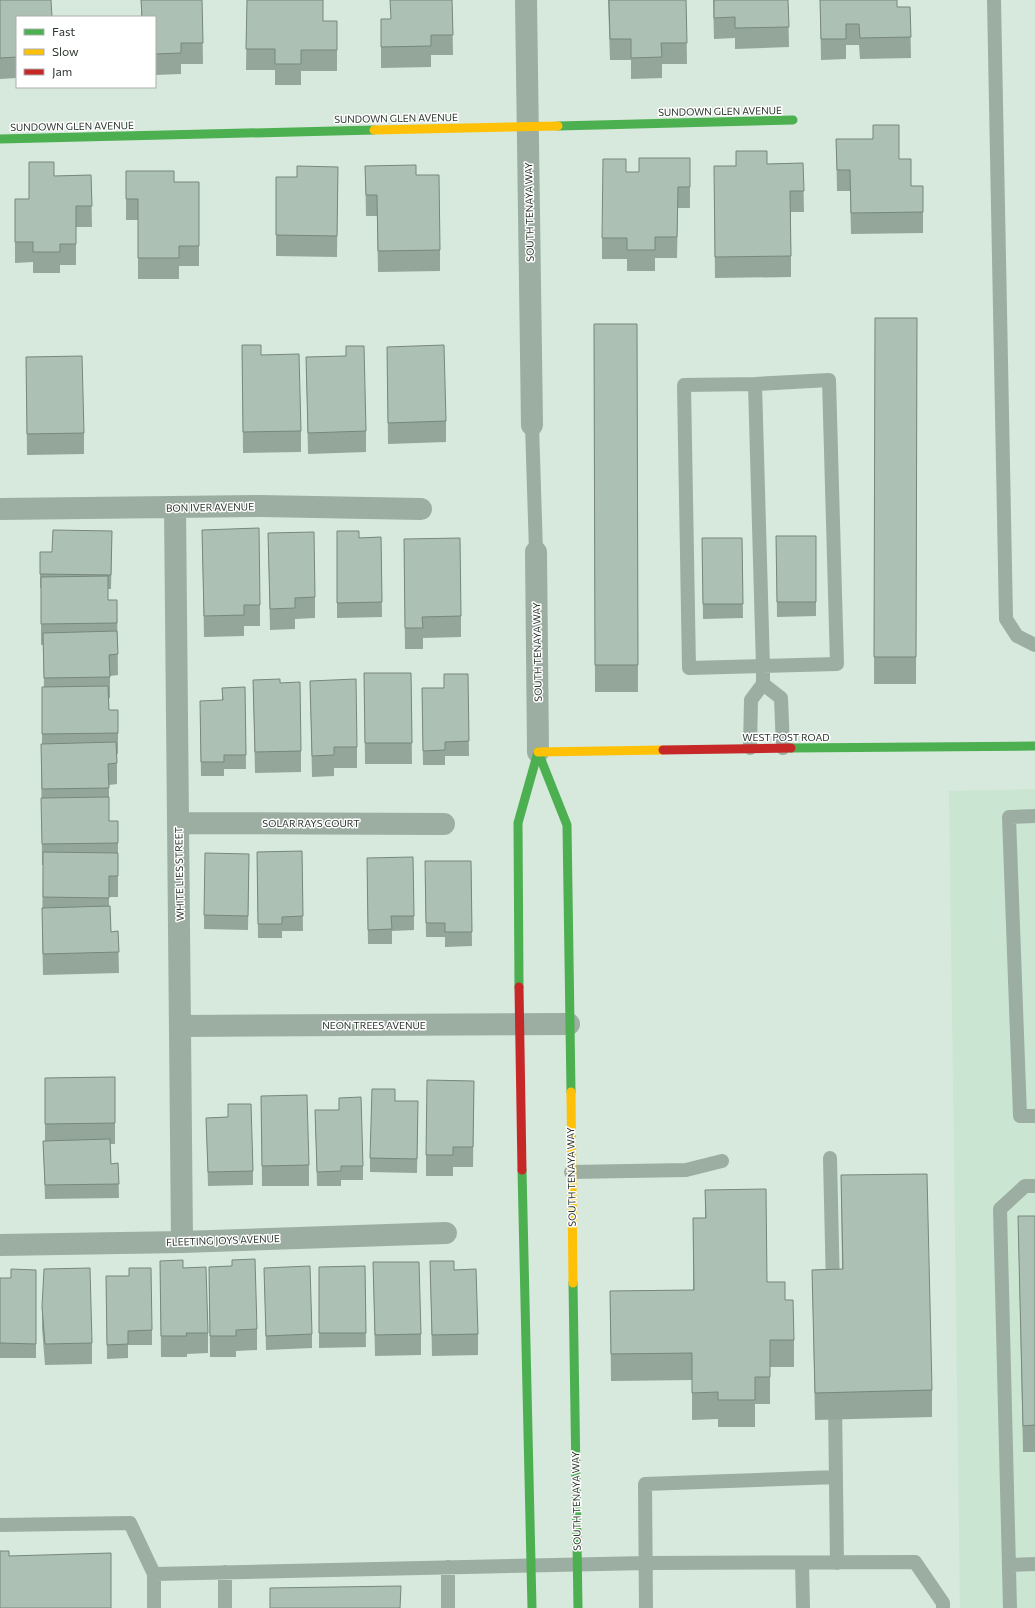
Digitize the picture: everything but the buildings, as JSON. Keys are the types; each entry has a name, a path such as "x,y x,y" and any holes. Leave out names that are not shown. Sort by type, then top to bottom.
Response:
{"street":[{"name":"SOUTH TENAYA WAY","path":"526,0 532,425"},
{"name":"SUNDOWN GLEN AVENUE","path":"0,139 793,120"},
{"name":"BON IVER AVENUE","path":"0,509 261,506 421,509"},
{"name":"WHITE LIES STREET","path":"175,507 182,1242"},
{"name":"SOUTH TENAYA WAY","path":"532,1608 519,1024 518,823 538,752 536,552"},
{"name":"WEST POST ROAD","path":"538,752 750,748 1035,746"},
{"name":"SOUTH TENAYA WAY","path":"538,752 567,825 570,1172 578,1608"},
{"name":"SOLAR RAYS COURT","path":"178,823 444,824"},
{"name":"NEON TREES AVENUE","path":"180,1026 569,1024"},
{"name":"FLEETING JOYS AVENUE","path":"0,1245 182,1242 446,1233"}],"lane":[{"path":"994,0 1006,618 1017,636 1035,645"},
{"path":"829,380 837,664 689,668 684,385 756,384 829,380"},
{"path":"750,748 751,700 763,684 756,384"},
{"path":"532,425 536,552"},
{"path":"763,684 781,698 783,748"},
{"path":"1035,816 1009,817 1020,1116 1035,1116"},
{"path":"830,1158 833,1302"},
{"path":"570,1172 686,1170 722,1161"},
{"path":"1010,1608 1000,1209 1025,1186 1035,1186"},
{"path":"834,1390 837,1563"},
{"path":"646,1608 645,1484 836,1477"},
{"path":"0,1525 130,1523 154,1574 154,1608"},
{"path":"154,1574 448,1567 915,1562 942,1602 943,1608"},
{"path":"802,1563 803,1608"},
{"path":"1009,1565 1035,1564"},
{"path":"448,1567 448,1608"},
{"path":"225,1572 225,1608"}],"shaded area":[{"path":"1035,789 1035,1608 960,1608 949,791"}],"traffic: fast":[{"path":"558,126 793,120"},
{"path":"0,139 374,130"},
{"path":"791,748 1035,746"},
{"path":"538,752 567,825 571,1092"},
{"path":"519,987 518,823 538,752"},
{"path":"522,1170 532,1608"},
{"path":"573,1283 578,1608"}],"traffic: slow":[{"path":"374,130 558,126"},
{"path":"538,752 663,750"},
{"path":"571,1092 573,1283"}],"traffic: jam":[{"path":"663,750 791,748"},
{"path":"519,987 522,1170"}]}
